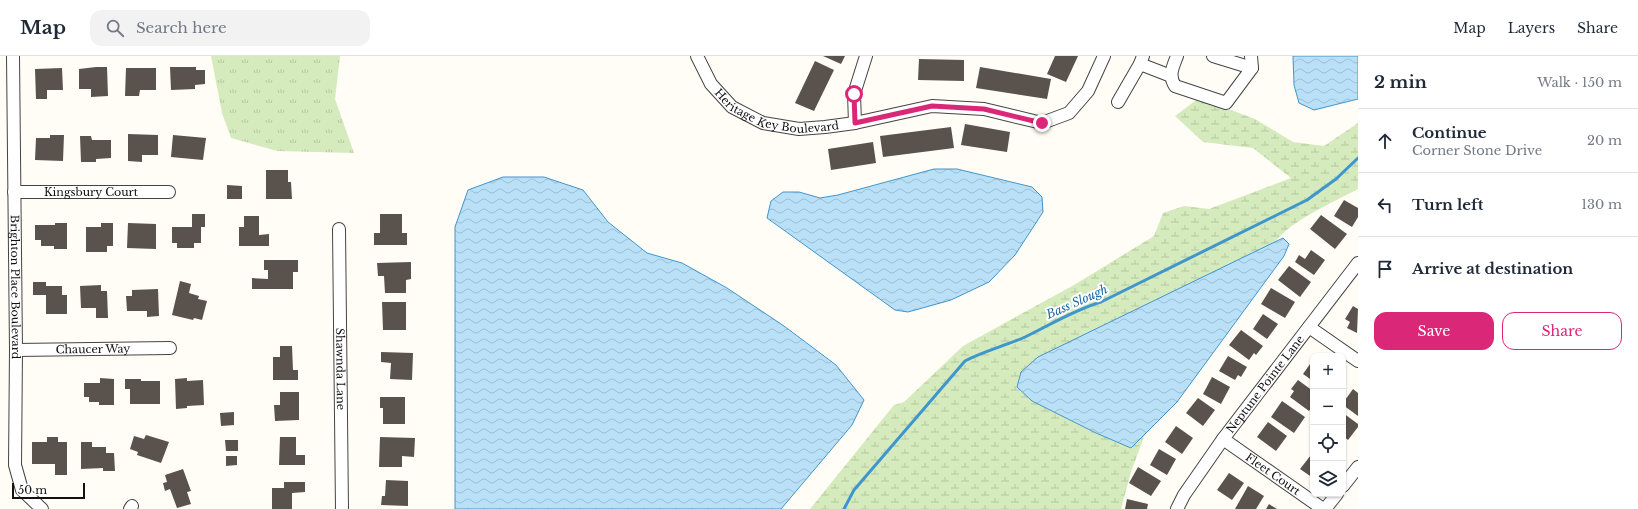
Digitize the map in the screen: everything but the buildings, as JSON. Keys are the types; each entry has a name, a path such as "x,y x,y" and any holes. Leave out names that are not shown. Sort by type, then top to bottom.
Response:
{"street":[{"name":"Brighton Place Boulevard","path":"13,56 16,350 15,465 22,490 42,509"},
{"name":"Heritage Key Boulevard","path":"697,56 711,84 732,107 763,123 799,129 825,128 855,123 932,106 984,109 1042,123 1069,113 1088,91 1104,56"},
{"path":"855,123 854,94 866,56"},
{"path":"1177,56 1171,76 1171,80 1175,86 1226,103 1252,62 1213,56"},
{"path":"1118,102 1142,60 1171,76"},
{"name":"Kingsbury Court","path":"14,192 169,192"},
{"name":"Shawnda Lane","path":"339,229 342,509"},
{"name":"Neptune Pointe Lane","path":"1177,509 1184,495 1223,439 1358,262"},
{"path":"1309,327 1358,361"},
{"name":"Chaucer Way","path":"16,350 170,348"},
{"name":"Fleet Court","path":"1223,439 1324,509"},
{"path":"1346,482 1358,467"},
{"path":"1324,509 1334,497"}],"green space":[{"path":"211,56 340,56 335,99 354,153 277,151 231,138 222,113"},
{"path":"1199,98 1255,119 1293,142 1324,146 1358,123 1358,189 1303,219 1283,233 1276,241 1017,387 1032,401 1096,433 1131,448 1145,434 1131,472 1121,509 810,509 894,405 904,402 963,346 1074,285 1154,236 1163,213 1184,206 1209,209 1291,178 1253,148 1203,142 1175,116"}],"water":[{"path":"1293,56 1358,56 1358,99 1314,110 1299,103 1294,85"},
{"path":"934,169 957,169 1032,187 1042,197 1043,212 1015,255 989,282 951,300 908,312 895,310 767,218 771,201 783,192 799,192 820,198 838,195"},
{"path":"503,177 544,177 583,190 608,222 647,253 682,263 727,288 784,326 836,365 864,400 852,425 781,509 455,509 455,227 468,190"},
{"path":"1283,238 1289,244 1284,256 1177,402 1131,448 1096,433 1032,401 1017,387 1021,372 1038,357"}],"waterway":[{"name":"Bass Slough","path":"844,509 854,490 965,361 1025,337 1072,313 1101,302 1307,200 1336,179 1358,158"}],"route":[{"path":"854,94 855,123 932,106 984,109 1042,123"}]}
